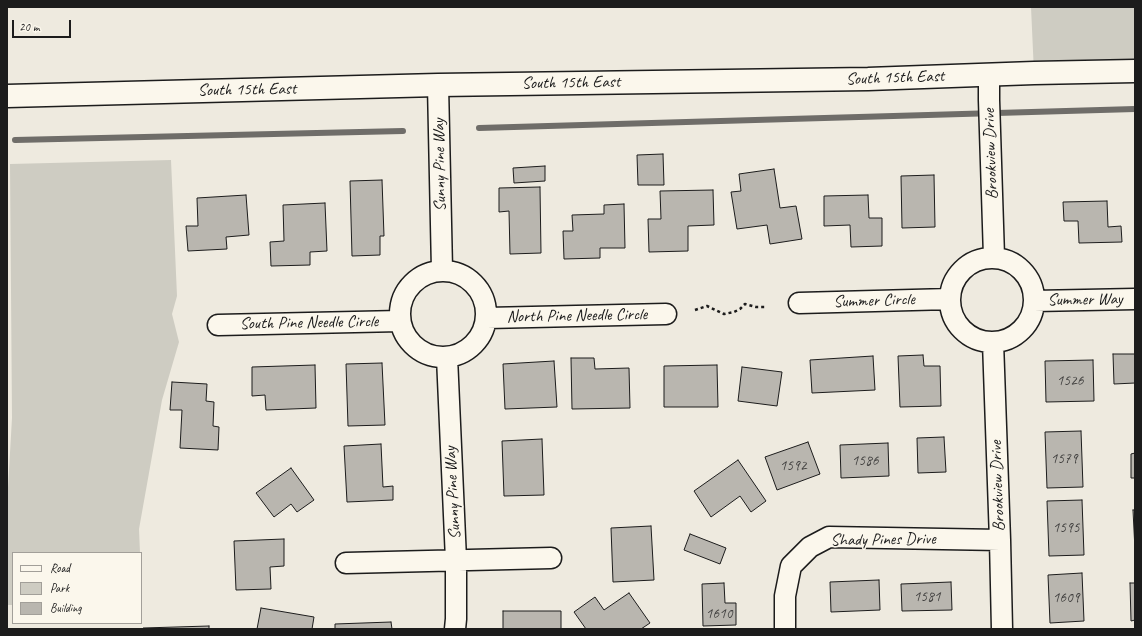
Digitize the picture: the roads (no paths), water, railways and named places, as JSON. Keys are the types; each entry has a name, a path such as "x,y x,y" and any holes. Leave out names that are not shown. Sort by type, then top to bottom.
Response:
{"main road":[{"name":"South 15th East","path":"7,96 438,85 868,79 1135,71"}],"street":[{"name":"Brookview Drive","path":"989,75 988,100 994,257"},
{"name":"Sunny Pine Way","path":"438,85 442,270"},
{"name":"Summer Way","path":"994,257 1007,260 1018,267 1027,276 1033,288 1034,301 1032,313 1026,325 1017,334 1006,340 993,342 980,340 967,334 958,325 952,312 950,298 952,285 959,274 969,264 981,259 994,257"},
{"path":"442,270 456,272 470,278 480,289 486,303 487,318 483,332 474,345 462,353 447,357 434,356 422,352 412,344 400,321 400,306 405,292 415,280 427,273 442,270"},
{"name":"Summer Circle","path":"798,303 950,298"},
{"name":"Summer Way","path":"1034,301 1135,299"},
{"name":"North Pine Needle Circle","path":"487,318 666,314"},
{"name":"South Pine Needle Circle","path":"218,325 400,321"},
{"name":"Brookview Drive","path":"993,342 1002,629"},
{"name":"Sunny Pine Way","path":"447,357 456,560 455,629"},
{"name":"Shady Pines Drive","path":"785,629 785,596 791,566 810,547 829,537 1000,540"},
{"path":"346,563 551,558"}],"waterway":[{"path":"479,128 1135,109"},
{"path":"15,140 403,131"}]}
